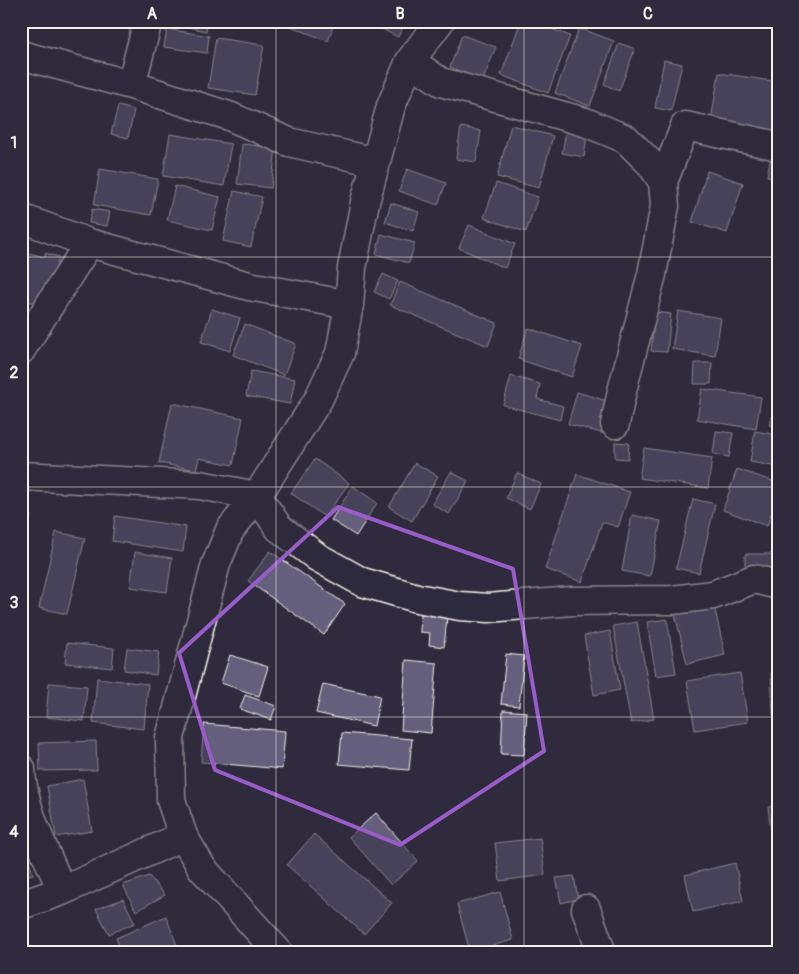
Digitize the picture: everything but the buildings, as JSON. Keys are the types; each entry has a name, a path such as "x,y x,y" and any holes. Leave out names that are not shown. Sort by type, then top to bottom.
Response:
{"street":[{"path":"131,85 148,21"},
{"path":"279,953 202,868 183,836 171,800 170,738 216,564 230,530 257,496 318,400 340,352 349,304 352,268 365,202 391,106 410,61 440,21"},
{"path":"21,55 131,85 229,116 289,142 376,162"},
{"path":"410,61 441,82 585,122 626,139 651,164 663,182"},
{"path":"615,424 652,274 665,206 663,182 685,126 778,146"},
{"path":"21,218 89,243 249,286 349,304"},
{"path":"21,350 89,243"},
{"path":"21,476 200,485 257,496 279,528 317,557 362,582 417,598 460,606 488,608 572,601 672,600 714,595 754,579 778,586"},
{"path":"21,769 22,783 35,826 62,891"},
{"path":"21,905 62,891 183,836"},
{"path":"586,909 602,953"}],"highlighted area":[{"path":"338,507 513,569 544,751 400,845 215,770 179,653"}]}
